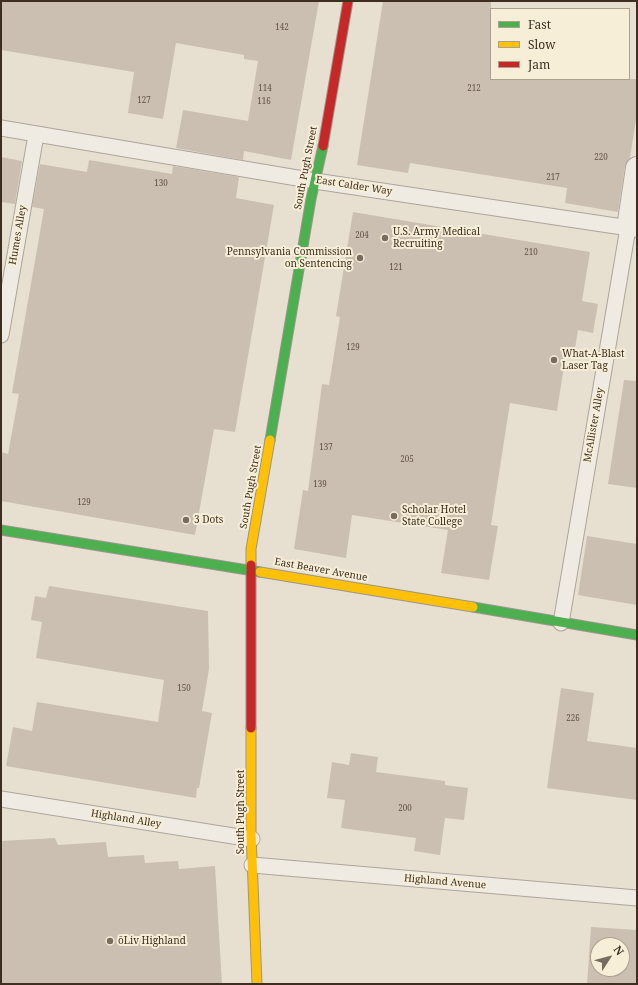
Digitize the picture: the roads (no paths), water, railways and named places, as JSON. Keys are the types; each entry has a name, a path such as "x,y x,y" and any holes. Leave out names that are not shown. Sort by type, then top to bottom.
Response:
{"street":[{"name":"South Pugh Street","path":"257,984 252,865 251,549 315,180 348,1"},
{"path":"633,228 637,168"},
{"name":"East Beaver Avenue","path":"1,530 251,570 637,635"}],"lane":[{"name":"East Calder Way","path":"1,128 315,180 633,228"},
{"name":"Humes Alley","path":"1,335 36,135"},
{"name":"McAllister Alley","path":"561,623 633,228"},
{"name":"Highland Alley","path":"1,799 252,839"},
{"name":"Highland Avenue","path":"252,865 637,898"}],"place":[{"name":"U.S. Army Medical Recruiting","path":"385,238"},
{"name":"Pennsylvania Commission on Sentencing","path":"360,258"},
{"name":"What-A-Blast Laser Tag","path":"554,360"},
{"name":"Scholar Hotel State College","path":"394,516"},
{"name":"3 Dots","path":"186,520"},
{"name":"ōLiv Highland","path":"110,941"}]}
